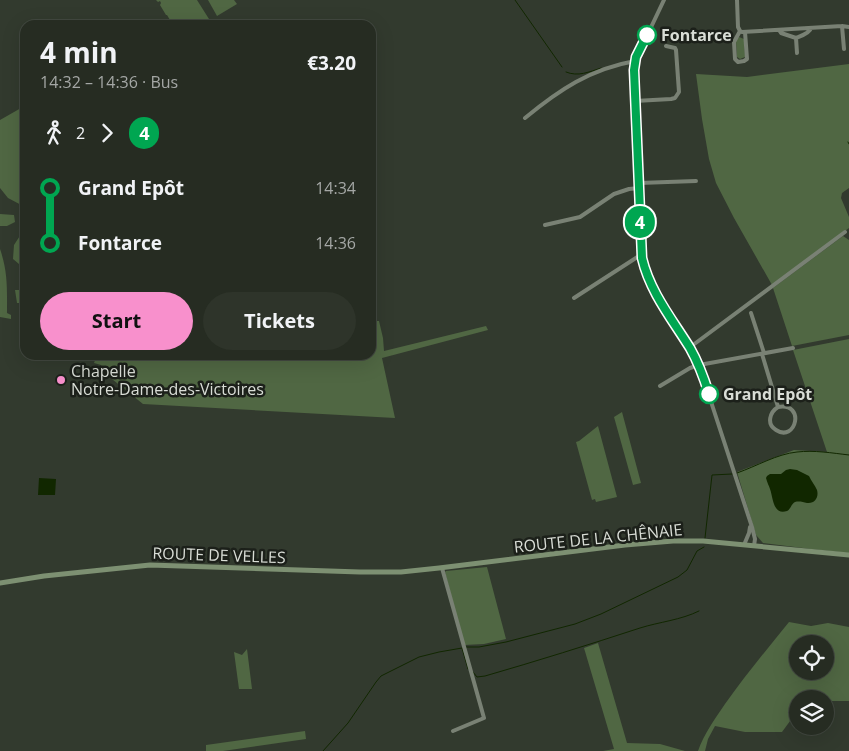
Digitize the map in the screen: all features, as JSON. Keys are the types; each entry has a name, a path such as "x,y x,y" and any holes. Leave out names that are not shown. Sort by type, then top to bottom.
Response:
{"main road":[{"name":"ROUTE DE LA CHÊNAIE","path":"440,568 656,542 694,541 849,555"},
{"name":"ROUTE DE VELLES","path":"0,583 150,564 377,572 401,572 440,568"}],"street":[{"path":"664,0 635,61 642,254 645,270 656,293 699,365 750,522 755,539 754,546"},
{"path":"737,0 738,27 740,31 734,42 734,59 738,62 746,59 745,32"},
{"path":"842,26 844,49"},
{"path":"740,31 849,27"},
{"path":"779,30 781,33 796,38 808,32 811,28"},
{"path":"796,38 797,53"},
{"path":"635,101 672,99 679,92 676,50 666,46"},
{"path":"525,118 559,92 576,82 602,70 635,61"},
{"path":"545,225 580,217 614,194 639,186 696,181"},
{"path":"690,348 845,232"},
{"path":"574,298 642,254"},
{"path":"750,313 778,407"},
{"path":"660,386 690,368 699,365 793,348"},
{"path":"778,407 788,408 794,414 795,423 789,431 779,432 771,425 770,416 778,407"},
{"path":"744,545 749,534 750,522"},
{"path":"440,568 484,718 453,731"}],"shaded area":[{"path":"156,0 197,0 209,19 170,20 160,5 160,1"},
{"path":"208,0 234,0 237,4 217,16"},
{"path":"739,37 744,39 745,55 745,57 740,59 737,57 736,40"},
{"path":"849,64 849,188 842,193 841,198 849,217 849,228 772,285 716,183 709,159 696,74 747,77"},
{"path":"20,109 20,204 8,198 0,188 0,120"},
{"path":"0,214 14,215 15,222 7,226 0,226"},
{"path":"20,236 20,264 13,259 14,245"},
{"path":"843,236 849,240 849,335 792,346 773,288"},
{"path":"0,249 6,273 7,313 11,315 11,319 0,317"},
{"path":"15,290 20,290 20,303 17,303"},
{"path":"376,321 379,321 384,351 486,326 488,330 382,358 395,418 143,404 102,371 101,365 94,363 95,360 376,360"},
{"path":"849,339 849,553 763,543 756,535 737,472 794,450 827,452 793,350"},
{"path":"622,412 641,483 633,485 614,417"},
{"path":"598,426 617,497 596,502 595,499 592,500 576,442"},
{"path":"790,469 809,476 817,490 817,495 816,500 812,502 795,502 787,511 782,512 774,505 766,478 770,474 781,474"},
{"path":"39,478 56,479 55,495 38,495"},
{"path":"487,567 506,639 484,644 464,645 445,572"},
{"path":"789,622 811,626 828,623 849,627 849,701 834,701 834,690 789,690 789,722 782,732 745,732 715,726 708,739 705,751 698,751 713,721"},
{"path":"598,643 627,743 660,744 685,751 603,751 614,749 584,648"},
{"path":"247,649 252,689 239,689 234,652 242,655"},
{"path":"305,731 306,739 223,751 206,751 206,745"}],"waterway":[{"path":"515,0 562,67"},
{"path":"566,72 579,74 601,68"},
{"path":"737,473 790,453 810,451 849,455"},
{"path":"705,538 712,475 732,474"},
{"path":"466,647 479,647 506,642 575,624 601,614 678,577 687,570 697,551 704,547"},
{"path":"473,672 477,677 485,676 640,628 685,617 699,611"},
{"path":"323,751 348,723 381,676 419,657 462,648 468,669"}],"bus line":[{"name":"4","path":"647,35 636,57 634,70 642,258 645,270 656,293 699,365 709,394"}],"place":[{"name":"Fontarce","path":"647,35"},
{"name":"Chapelle Notre-Dame-des-Victoires","path":"61,380"},
{"name":"Grand Epôt","path":"709,394"}]}
